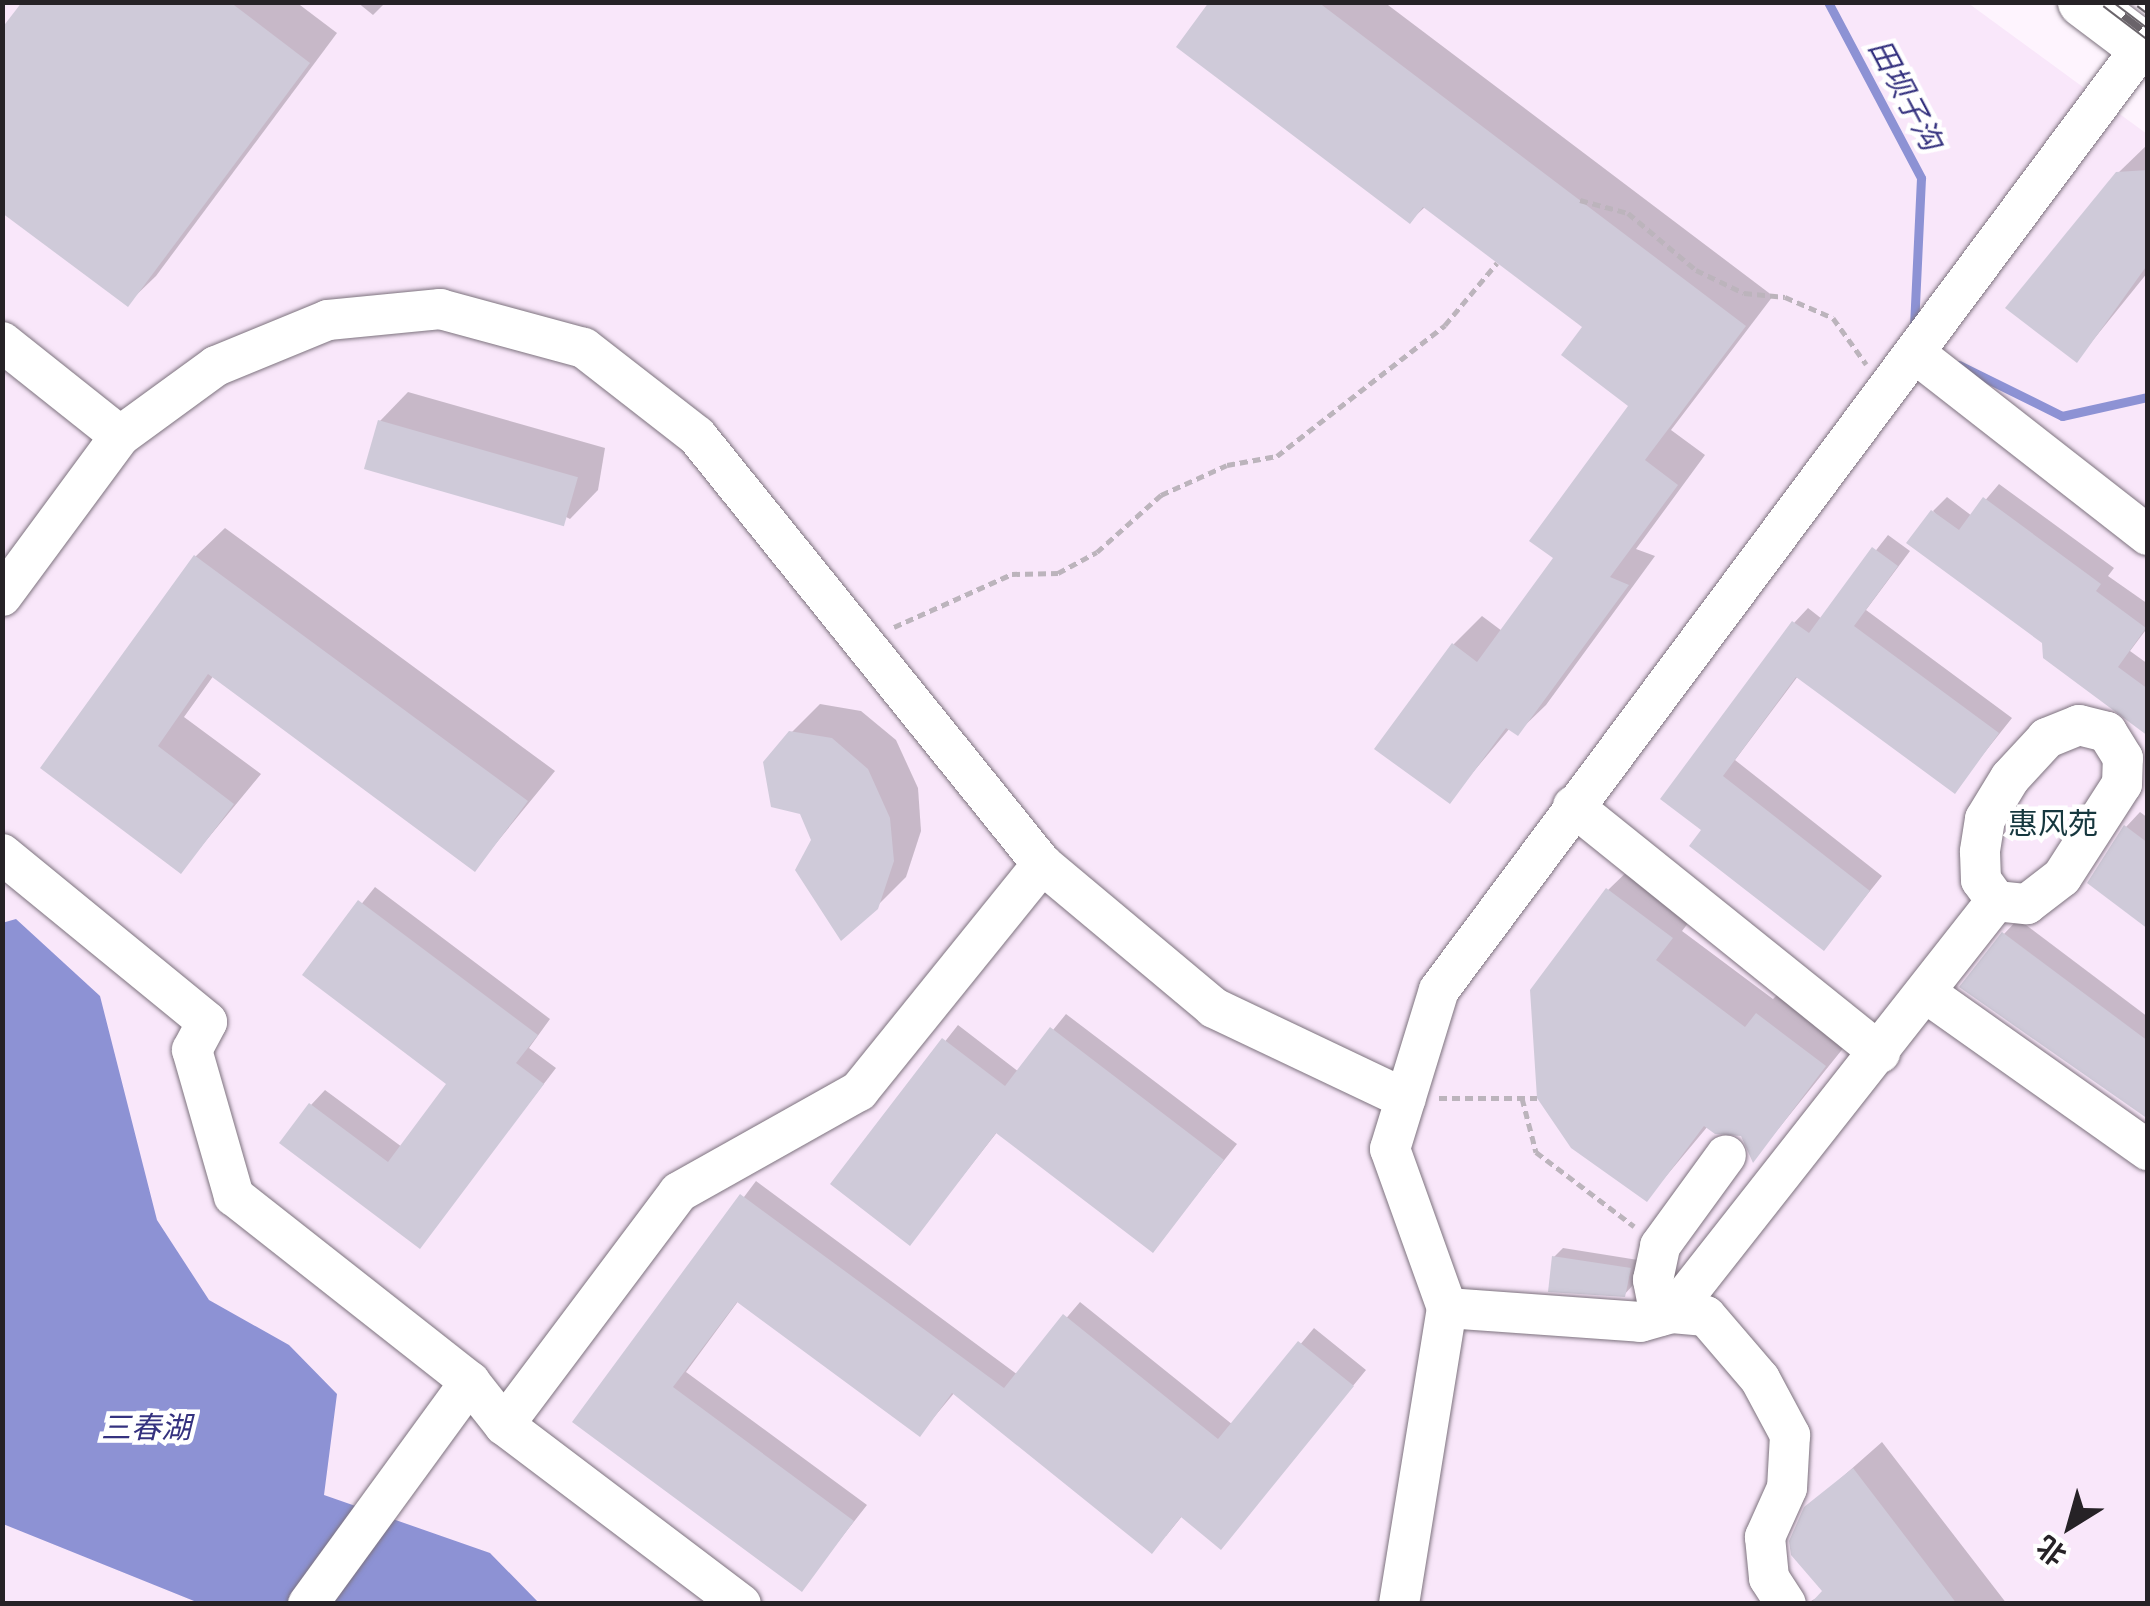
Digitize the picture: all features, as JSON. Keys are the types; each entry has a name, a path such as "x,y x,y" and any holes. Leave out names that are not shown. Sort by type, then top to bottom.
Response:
{"main road":[{"path":"2083,2 2144,49"}],"street":[{"path":"1398,1604 1447,1308 1390,1149 1439,990 1572,806 2144,49"},
{"path":"2,596 120,436 216,366 328,320 440,310 584,348 697,436 1042,864 1214,1008 1406,1098"},
{"path":"2,342 120,436"},
{"path":"1916,354 2148,535"},
{"path":"1572,806 1880,1053"},
{"path":"2,854 206,1022 192,1050 234,1196 470,1382 504,1425 741,1604"},
{"path":"504,1425 679,1192 859,1091 1042,864"},
{"path":"1666,1315 1880,1053 1996,901"},
{"path":"1940,1003 2148,1150"},
{"path":"1666,1315 1653,1280 1660,1246 1726,1155"},
{"path":"1447,1308 1640,1322 1666,1315 1706,1316 1760,1379 1790,1435 1786,1488 1765,1537 1768,1578 1786,1604"},
{"path":"308,1604 470,1382"}],"path":[{"path":"1580,200 1628,213 1696,270 1744,293 1786,296 1833,318 1883,398"},
{"path":"845,619 887,630 1012,574 1058,573 1097,552 1161,496 1227,465 1277,456 1445,325 1497,263"},
{"path":"1406,1098 1537,1098"},
{"path":"1522,1098 1536,1152 1660,1246"}],"shaded area":[{"path":"3,3 1968,3 2147,134 2147,1603 3,1604"}],"water":[{"name":"三春湖","path":"16,919 100,996 157,1220 209,1300 289,1345 337,1394 324,1495 490,1553 539,1603 199,1603 3,1524 2,923"}],"building":[{"path":"22,2 230,2 310,63 128,307 2,213 2,28"},
{"path":"1209,2 1318,2 1746,326 1645,460 1678,485 1610,577 1629,585 1518,736 1506,728 1450,804 1374,749 1452,643 1477,662 1553,558 1529,541 1628,406 1561,355 1582,327 1423,207 1410,224 1176,47"},
{"path":"2148,170 2148,264 2077,363 2005,308 2116,172"},
{"path":"378,420 578,477 564,526 364,469"},
{"path":"1983,497 2101,584 2096,591 2146,628 2118,667 2148,689 2148,736 2043,658 2042,643 1906,543 1931,510 1959,530"},
{"path":"1872,547 1898,566 1854,626 1999,733 1955,794 1796,677 1723,776 1870,891 1824,951 1689,846 1701,830 1660,799 1792,621 1809,633"},
{"path":"194,555 528,801 475,872 208,674 158,746 234,804 181,874 40,768"},
{"path":"789,731 832,738 868,769 890,818 894,861 878,909 841,941 795,870 811,840 800,814 771,807 763,762"},
{"path":"2124,825 2148,843 2148,929 2087,883"},
{"path":"1606,888 1673,938 1656,960 1745,1027 1756,1013 1826,1066 1753,1163 1741,1136 1715,1134 1704,1126 1647,1202 1571,1148 1537,1098 1530,990"},
{"path":"358,900 538,1035 516,1063 544,1084 420,1249 279,1143 309,1103 388,1162 446,1084 302,975"},
{"path":"2002,932 2148,1041 2148,1119 1959,987"},
{"path":"1050,1027 1224,1160 1153,1253 996,1133 910,1246 830,1184 942,1038 1005,1086"},
{"path":"740,1194 1004,1388 1063,1314 1218,1439 1298,1341 1354,1386 1221,1550 1181,1517 1152,1554 952,1393 920,1437 737,1302 673,1387 854,1521 802,1592 572,1422"},
{"path":"1552,1256 1631,1268 1625,1297 1548,1292"},
{"path":"1853,1468 1957,1604 1810,1604 1822,1591 1791,1555 1789,1541 1804,1507"}],"waterway":[{"name":"田坝子沟","path":"1828,2 1921,178 1914,328"},
{"name":"田坝子沟","path":"1959,365 2062,416 2148,397"}],"railway":[{"path":"2106,2 2148,34"},
{"path":"2140,2 2148,8"}],"district":[{"name":"惠风苑","path":"2053,824"}]}
